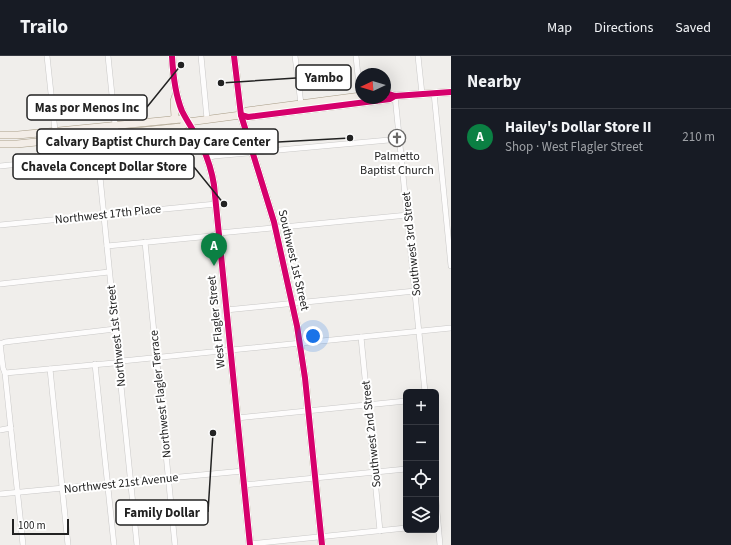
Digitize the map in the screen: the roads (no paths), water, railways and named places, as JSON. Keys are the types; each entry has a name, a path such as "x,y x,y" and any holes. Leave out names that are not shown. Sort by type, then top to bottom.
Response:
{"main road":[{"name":"West Flagler Street","path":"172,56 176,93 182,111 207,158 213,178 250,544"},
{"name":"Southwest 1st Street","path":"234,56 241,115 276,228 293,303 300,344 322,545"},
{"path":"391,95 395,96 451,92"},
{"path":"173,119 175,115 174,101 176,93"},
{"path":"241,115 247,111 354,103 390,99 395,96"},
{"path":"0,144 17,144 181,127 188,122 241,115 248,117 255,116 355,97"},
{"path":"249,138 250,123 255,116"},
{"path":"0,135 173,119 180,119 188,122"}],"street":[{"path":"47,56 56,140"},
{"path":"108,56 116,134"},
{"path":"201,56 207,119"},
{"path":"296,56 303,107"},
{"path":"356,56 358,68"},
{"path":"418,56 422,94"},
{"path":"434,93 448,211 451,266"},
{"name":"Southwest 3rd Street","path":"395,96 425,389"},
{"name":"Northwest 1st Street","path":"95,127 137,545"},
{"path":"207,158 214,156 400,139"},
{"path":"0,166 191,147 200,144"},
{"name":"Northwest 17th Place","path":"0,225 216,204"},
{"path":"107,246 211,236 219,233 408,215"},
{"name":"Northwest Flagler Terrace","path":"145,242 175,545"},
{"path":"0,284 109,272"},
{"path":"226,310 415,291"},
{"path":"5,374 156,357 451,328"},
{"path":"23,545 5,374 0,344 5,342 115,329"},
{"name":"Southwest 2nd Street","path":"361,337 380,531"},
{"path":"95,364 114,545"},
{"path":"50,369 68,545"},
{"path":"237,418 403,401"},
{"path":"0,430 10,428"},
{"path":"244,485 403,469"},
{"name":"Northwest 21st Avenue","path":"0,494 243,471"},
{"path":"250,544 403,528"},
{"path":"438,533 440,545"}],"place":[{"name":"Mas por Menos Inc","path":"181,65"},
{"name":"Yambo","path":"221,83"},
{"name":"Calvary Baptist Church Day Care Center","path":"350,138"},
{"name":"Palmetto Baptist Church","path":"397,138"},
{"name":"Chavela Concept Dollar Store","path":"224,204"},
{"name":"Hailey's Dollar Store II","path":"214,266"},
{"name":"Family Dollar","path":"213,433"}]}
